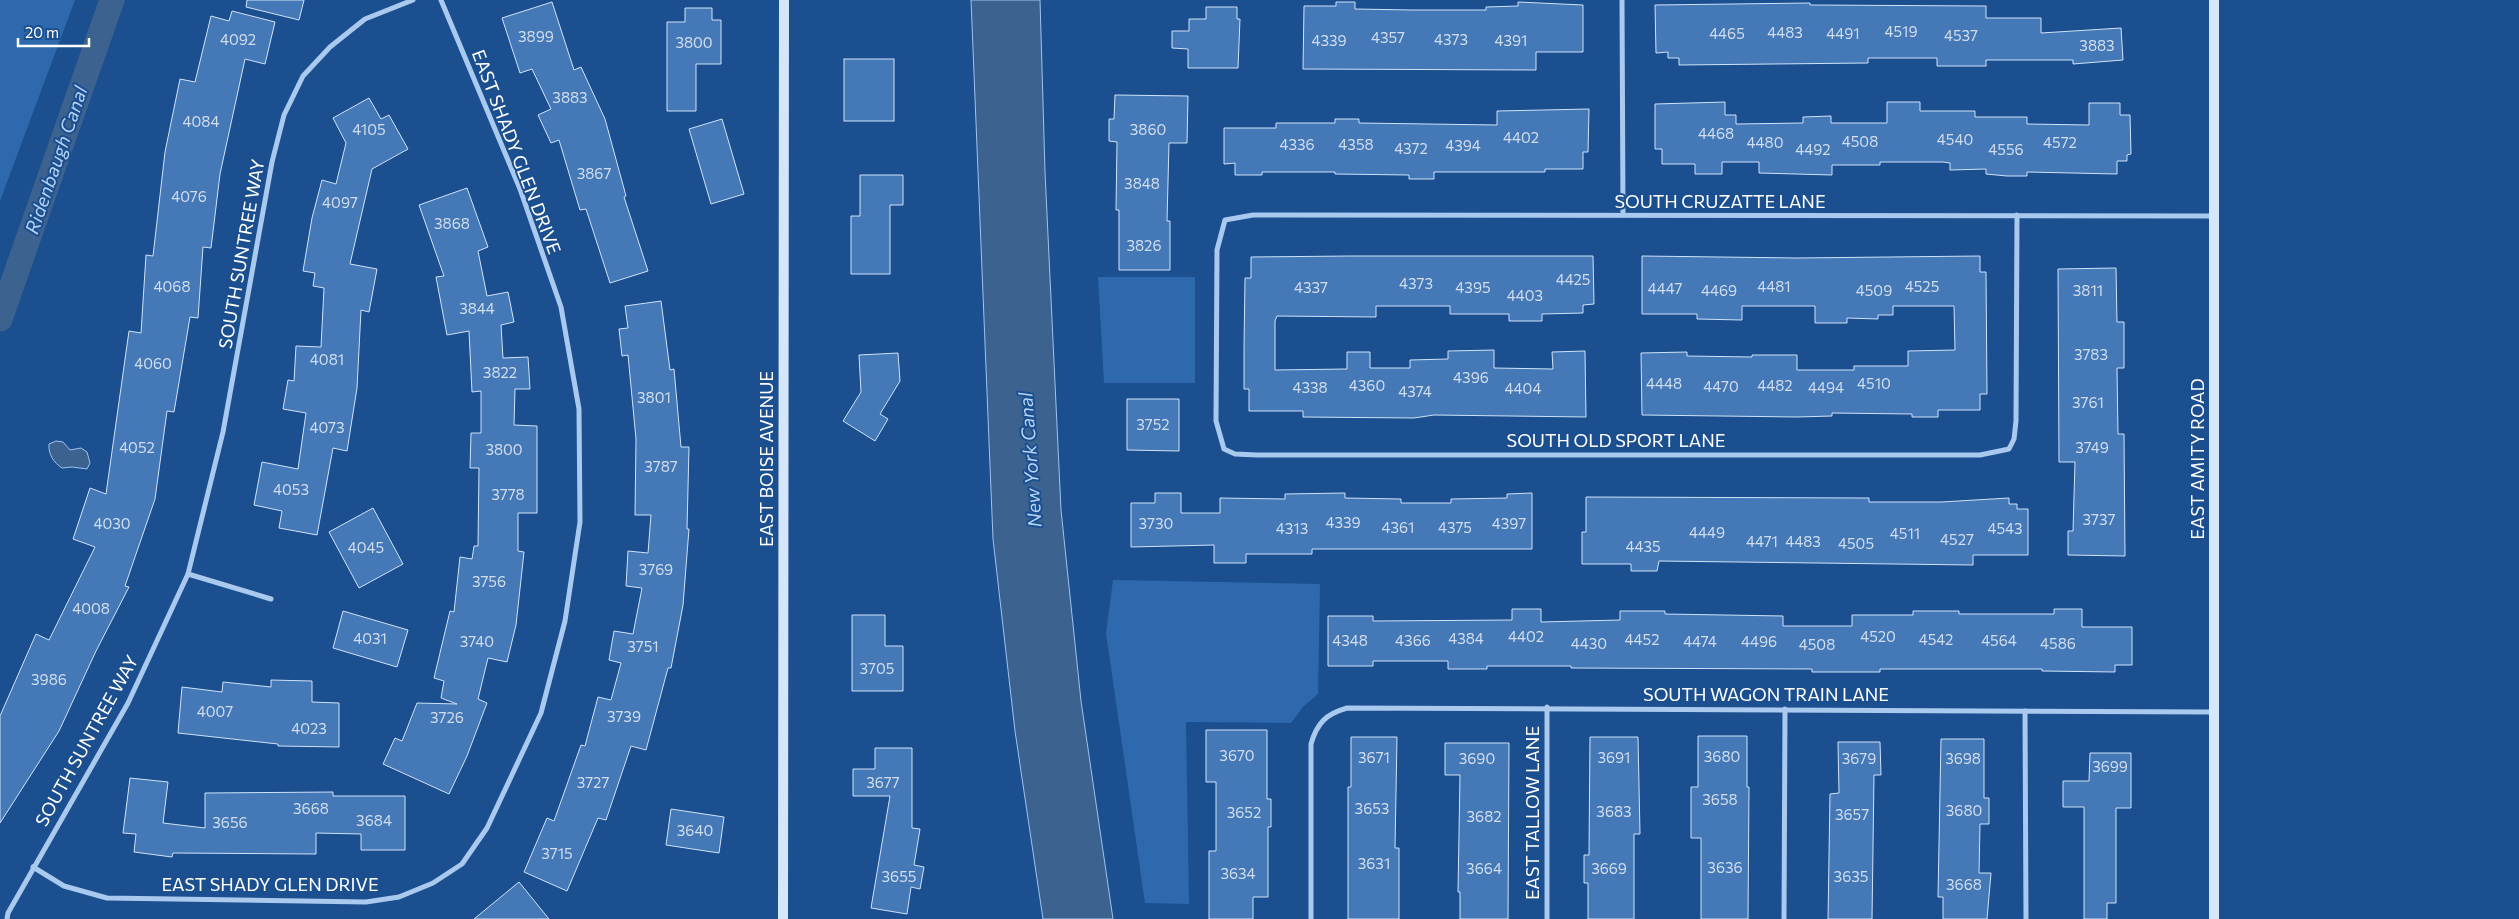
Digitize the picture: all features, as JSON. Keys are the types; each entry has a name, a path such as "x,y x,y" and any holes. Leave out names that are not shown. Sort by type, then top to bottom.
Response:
{"street":[{"name":"SOUTH SUNTREE WAY","path":"7,919 8,913 33,867 128,702 188,574 223,432 272,162 284,115 303,76 330,47 365,19 413,0"},
{"name":"EAST SHADY GLEN DRIVE","path":"33,867 64,886 107,898 366,902 399,898 434,883 462,864 487,828 513,777 541,713 565,621 580,522 579,409 561,307 520,189 441,0"},
{"name":"EAST BOISE AVENUE","path":"783,919 784,0"},
{"path":"1622,0 1624,215"},
{"name":"EAST AMITY ROAD","path":"2214,0 2214,919"},
{"name":"SOUTH CRUZATTE LANE","path":"1224,449 1216,421 1217,250 1225,220 1253,215 2215,216"},
{"name":"SOUTH OLD SPORT LANE","path":"1224,449 1235,454 1257,456 1317,456 1980,455 2009,449 2014,439 2016,421 2018,215"},
{"path":"188,574 271,599"},
{"name":"SOUTH WAGON TRAIN LANE","path":"1311,919 1311,744 1315,731 1322,720 1333,712 1347,708 1548,707 2213,712"},
{"name":"EAST TALLOW LANE","path":"1547,919 1548,707"},
{"path":"1784,919 1785,709"},
{"path":"2025,711 2026,919"}],"shaded area":[{"path":"0,0 75,0 0,201"},
{"path":"1098,277 1195,277 1195,383 1104,383"},
{"path":"1113,580 1320,584 1318,694 1303,707 1291,723 1186,722 1189,904 1145,903 1106,633"}],"water":[{"name":"New York Canal","path":"971,0 1040,0 1045,172 1061,510 1081,701 1113,919 1043,919 1015,731 993,539"},
{"path":"56,441 63,442 70,450 81,448 87,452 90,463 87,469 62,468 59,466 49,451 49,444"}],"building":[{"path":"247,0 304,0 299,20 246,7"},
{"path":"552,2 574,70 581,67 605,119 626,196 624,197 648,271 610,283 586,209 580,210 559,140 551,143 538,115 551,109 532,69 520,73 502,18"},
{"path":"1336,2 1355,2 1355,9 1412,10 1486,10 1486,7 1518,6 1518,2 1583,5 1583,52 1536,52 1536,70 1303,69 1304,6 1336,6"},
{"path":"1810,3 1810,5 1986,6 1986,18 2041,18 2041,33 2121,28 2123,60 2073,64 2073,60 1986,60 1986,66 1937,66 1937,58 1868,58 1868,63 1679,65 1679,58 1668,58 1668,52 1656,53 1655,5"},
{"path":"1206,7 1237,7 1237,19 1240,19 1238,68 1188,68 1188,49 1172,48 1172,31 1189,31 1189,19 1206,19"},
{"path":"685,8 712,8 712,20 721,20 721,64 696,64 696,111 667,111 667,22 685,22"},
{"path":"232,11 275,22 265,64 245,59 220,174 211,248 203,247 198,318 190,317 174,412 167,411 155,499 125,586 129,587 96,651 59,731 0,823 0,716 36,634 49,640 95,547 73,539 90,488 106,494 129,331 141,333 146,255 153,256 165,152 180,79 195,82 211,16 229,21"},
{"path":"844,59 894,59 894,121 844,121"},
{"path":"1115,95 1188,96 1187,143 1169,143 1167,221 1170,221 1170,270 1119,270 1119,210 1116,210 1117,142 1109,141 1109,119 1114,119"},
{"path":"369,98 381,119 389,115 408,149 372,169 350,264 377,269 369,312 361,310 357,388 347,451 333,448 317,535 279,528 282,511 254,505 262,462 298,469 306,413 283,409 288,380 294,381 296,346 321,347 324,288 313,286 315,273 303,271 312,218 322,180 336,184 346,143 333,118"},
{"path":"1725,102 1725,115 1736,115 1736,124 1803,123 1803,117 1831,116 1831,123 1887,123 1887,102 1920,102 1920,111 1975,111 1975,117 2027,117 2027,124 2089,125 2089,103 2120,103 2120,115 2130,115 2131,154 2127,155 2127,161 2117,161 2117,174 2027,172 2027,176 1986,174 1986,169 1950,170 1950,163 1943,162 1880,162 1880,165 1832,165 1832,175 1759,173 1759,162 1722,162 1722,174 1695,174 1695,164 1662,164 1662,149 1655,149 1655,104"},
{"path":"1589,109 1588,152 1583,152 1583,169 1545,169 1545,172 1434,172 1434,179 1409,179 1409,175 1335,174 1335,172 1262,172 1262,175 1235,175 1235,163 1224,164 1224,128 1276,128 1276,123 1335,123 1335,119 1359,119 1359,123 1497,125 1497,111"},
{"path":"722,119 744,194 711,204 689,129"},
{"path":"860,175 903,175 903,205 890,205 890,274 851,274 851,216 860,216"},
{"path":"467,188 488,247 478,251 487,296 508,292 514,322 501,325 503,358 528,357 530,389 515,389 514,425 537,426 537,513 518,513 518,551 524,552 516,625 507,662 488,658 478,699 487,703 467,756 449,794 383,764 395,738 402,741 417,703 457,704 441,698 444,681 434,678 450,611 454,612 460,557 472,559 474,546 478,546 479,468 470,468 471,433 481,433 481,391 472,392 469,331 447,335 436,277 444,276 419,205"},
{"path":"1593,256 1594,304 1583,305 1583,313 1542,314 1542,321 1509,321 1509,314 1450,314 1450,306 1376,306 1376,317 1277,316 1275,321 1275,370 1347,369 1347,352 1370,352 1370,368 1410,368 1410,360 1448,359 1448,351 1494,350 1494,368 1553,369 1552,352 1585,351 1586,417 1434,415 1414,418 1303,417 1303,411 1249,411 1249,389 1244,389 1244,347 1245,278 1251,278 1251,257"},
{"path":"1642,256 1797,258 1980,256 1980,272 1986,272 1987,394 1980,394 1980,410 1938,410 1938,417 1912,417 1912,414 1832,413 1832,416 1797,417 1642,415 1641,353 1687,352 1687,356 1752,357 1752,355 1797,355 1797,370 1854,370 1854,366 1908,366 1908,351 1955,350 1954,306 1893,306 1893,315 1878,315 1878,319 1847,318 1847,323 1815,323 1815,306 1742,306 1742,320 1697,319 1697,314 1642,314"},
{"path":"2116,268 2117,322 2124,322 2124,368 2117,368 2118,434 2124,434 2125,556 2068,555 2068,531 2073,531 2075,462 2059,462 2058,269"},
{"path":"661,301 670,370 674,369 681,447 689,447 687,529 689,529 683,605 671,668 668,668 646,750 631,746 606,820 598,818 567,891 524,872 547,818 554,821 581,745 585,746 598,697 611,700 621,663 609,660 614,631 633,634 642,588 626,586 628,551 648,553 651,515 635,515 636,439 628,355 622,356 619,329 628,328 625,306"},
{"path":"898,353 900,381 880,414 888,419 875,441 843,421 861,392 859,355"},
{"path":"1127,399 1179,399 1179,451 1127,450"},
{"path":"1155,493 1181,493 1181,513 1220,513 1220,498 1285,499 1285,494 1345,493 1345,498 1401,499 1401,503 1451,503 1451,499 1507,498 1507,494 1532,493 1532,549 1312,549 1312,554 1246,554 1246,563 1214,563 1214,545 1131,547 1131,503 1155,503"},
{"path":"1586,497 1869,498 1869,502 1941,502 2009,498 2009,504 2017,504 2017,509 2028,509 2028,555 1973,555 1973,565 1659,561 1657,571 1631,571 1631,564 1582,564 1582,532 1586,532"},
{"path":"373,508 403,564 359,588 329,532"},
{"path":"1512,609 1541,609 1541,622 1620,620 1620,611 1665,611 1665,614 1783,616 1783,626 1852,626 1852,615 1913,615 1913,611 1959,611 1959,614 2054,614 2054,609 2082,609 2082,627 2132,627 2132,665 2115,665 2115,672 2042,671 2042,669 1880,669 1880,672 1812,672 1812,669 1571,668 1571,666 1487,666 1487,669 1448,669 1448,661 1373,661 1373,666 1328,666 1328,616 1373,616 1373,621 1512,620"},
{"path":"343,611 408,630 397,667 333,648"},
{"path":"852,615 885,615 885,646 903,646 903,691 852,691"},
{"path":"271,680 312,681 312,702 339,703 339,747 278,746 278,744 178,733 182,687 222,692 223,682 271,687"},
{"path":"1206,730 1267,730 1267,799 1271,799 1271,827 1268,827 1268,897 1253,897 1253,919 1209,919 1209,851 1216,851 1216,782 1206,782"},
{"path":"1698,736 1747,736 1747,787 1749,787 1748,919 1701,919 1701,838 1691,838 1691,787 1698,787"},
{"path":"1351,737 1397,737 1395,848 1399,848 1399,919 1348,919 1348,787 1351,787"},
{"path":"1590,737 1638,737 1640,834 1634,834 1634,919 1588,919 1588,883 1584,883 1584,855 1589,855"},
{"path":"1941,739 1984,739 1984,798 1989,798 1989,824 1980,824 1979,873 1991,873 1987,919 1943,919 1943,897 1938,897"},
{"path":"1838,742 1880,742 1881,775 1874,775 1872,919 1828,919 1830,794 1839,793"},
{"path":"1445,743 1509,743 1508,919 1460,919 1460,892 1458,892 1460,775 1445,775"},
{"path":"875,748 912,748 912,828 920,829 914,865 924,867 920,889 911,887 907,914 871,908 890,796 853,796 853,769 875,769"},
{"path":"2090,753 2131,753 2131,808 2116,808 2116,903 2107,903 2107,919 2084,919 2084,807 2063,807 2063,781 2089,781"},
{"path":"130,778 168,782 163,823 205,828 205,793 333,792 333,796 405,796 405,850 361,850 361,834 316,833 316,854 173,853 172,857 134,852 136,834 123,833"},
{"path":"671,809 724,817 719,853 666,845"},
{"path":"519,882 549,919 474,919"}],"waterway":[{"name":"Ridenbaugh Canal","path":"0,319 112,0"}]}
